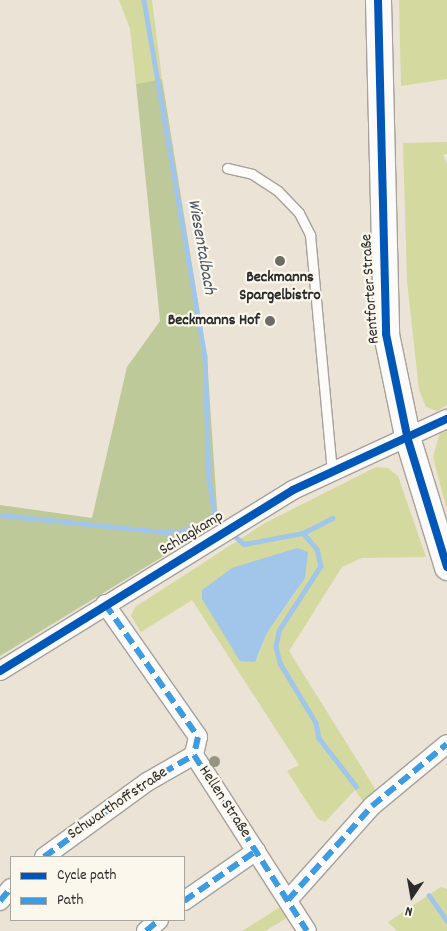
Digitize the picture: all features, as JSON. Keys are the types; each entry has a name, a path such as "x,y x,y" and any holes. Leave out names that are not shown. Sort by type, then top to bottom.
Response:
{"main road":[{"name":"Rentforter Straße","path":"378,0 386,334 408,440 447,567"}],"street":[{"name":"Schlagkamp","path":"0,671 105,604 293,490 408,440 447,419"},
{"name":"Hellen Straße","path":"105,604 198,738 194,755 307,931"},
{"path":"288,900 372,806 447,744"},
{"name":"Schwarthoffstraße","path":"45,856 147,782 194,755"},
{"path":"185,900 256,851"},
{"path":"0,901 10,889"},
{"path":"146,931 157,921"}],"lane":[{"path":"227,168 252,174 278,191 299,214 310,235 332,473"}],"green space":[{"path":"119,0 152,0 162,79 136,84 130,29"},
{"path":"399,0 447,0 447,79 401,86"},
{"path":"162,79 207,358 218,523 0,656 0,505 92,518 127,367 160,321 136,84"},
{"path":"447,142 447,154 443,155 447,164 447,405 437,411 426,407 419,390 407,281 403,143"},
{"path":"447,428 447,511 433,457 440,432"},
{"path":"376,467 388,468 398,476 426,557 362,558 342,567 289,651 377,792 364,803 355,790 325,822 318,819 287,771 299,765 192,600 141,632 131,616 135,607 265,523","holes":["232,568 298,589 267,633 258,656"]},
{"path":"441,887 447,889 447,931 397,931 388,922"},
{"path":"280,907 287,918 265,931 242,931"}],"water":[{"path":"297,548 308,552 305,578 267,633 255,662 240,661 202,599 202,590 232,568"}],"waterway":[{"name":"Wiesentalbach","path":"144,0 205,356 209,480 216,521 225,528"},
{"path":"0,515 165,532 181,531 216,518"},
{"name":"Wiesentalbach","path":"231,533 244,544 303,533 332,518"},
{"path":"303,533 317,549 321,566 279,631 276,646 280,663 316,723 319,738 356,786"},
{"path":"429,895 447,921"}],"marked path":[{"path":"105,604 198,737 194,755 307,931"},
{"path":"288,900 372,806 447,744"},
{"path":"45,856 147,782 194,755"},
{"path":"185,900 256,851"},
{"path":"0,901 10,889"},
{"path":"146,931 158,921"}],"cycle path":[{"path":"378,0 386,334 408,440 447,567"},
{"path":"0,671 293,490 447,419"}],"place":[{"name":"Beckmanns Spargelbistro","path":"280,261"},
{"name":"Beckmanns Hof","path":"270,321"}]}
